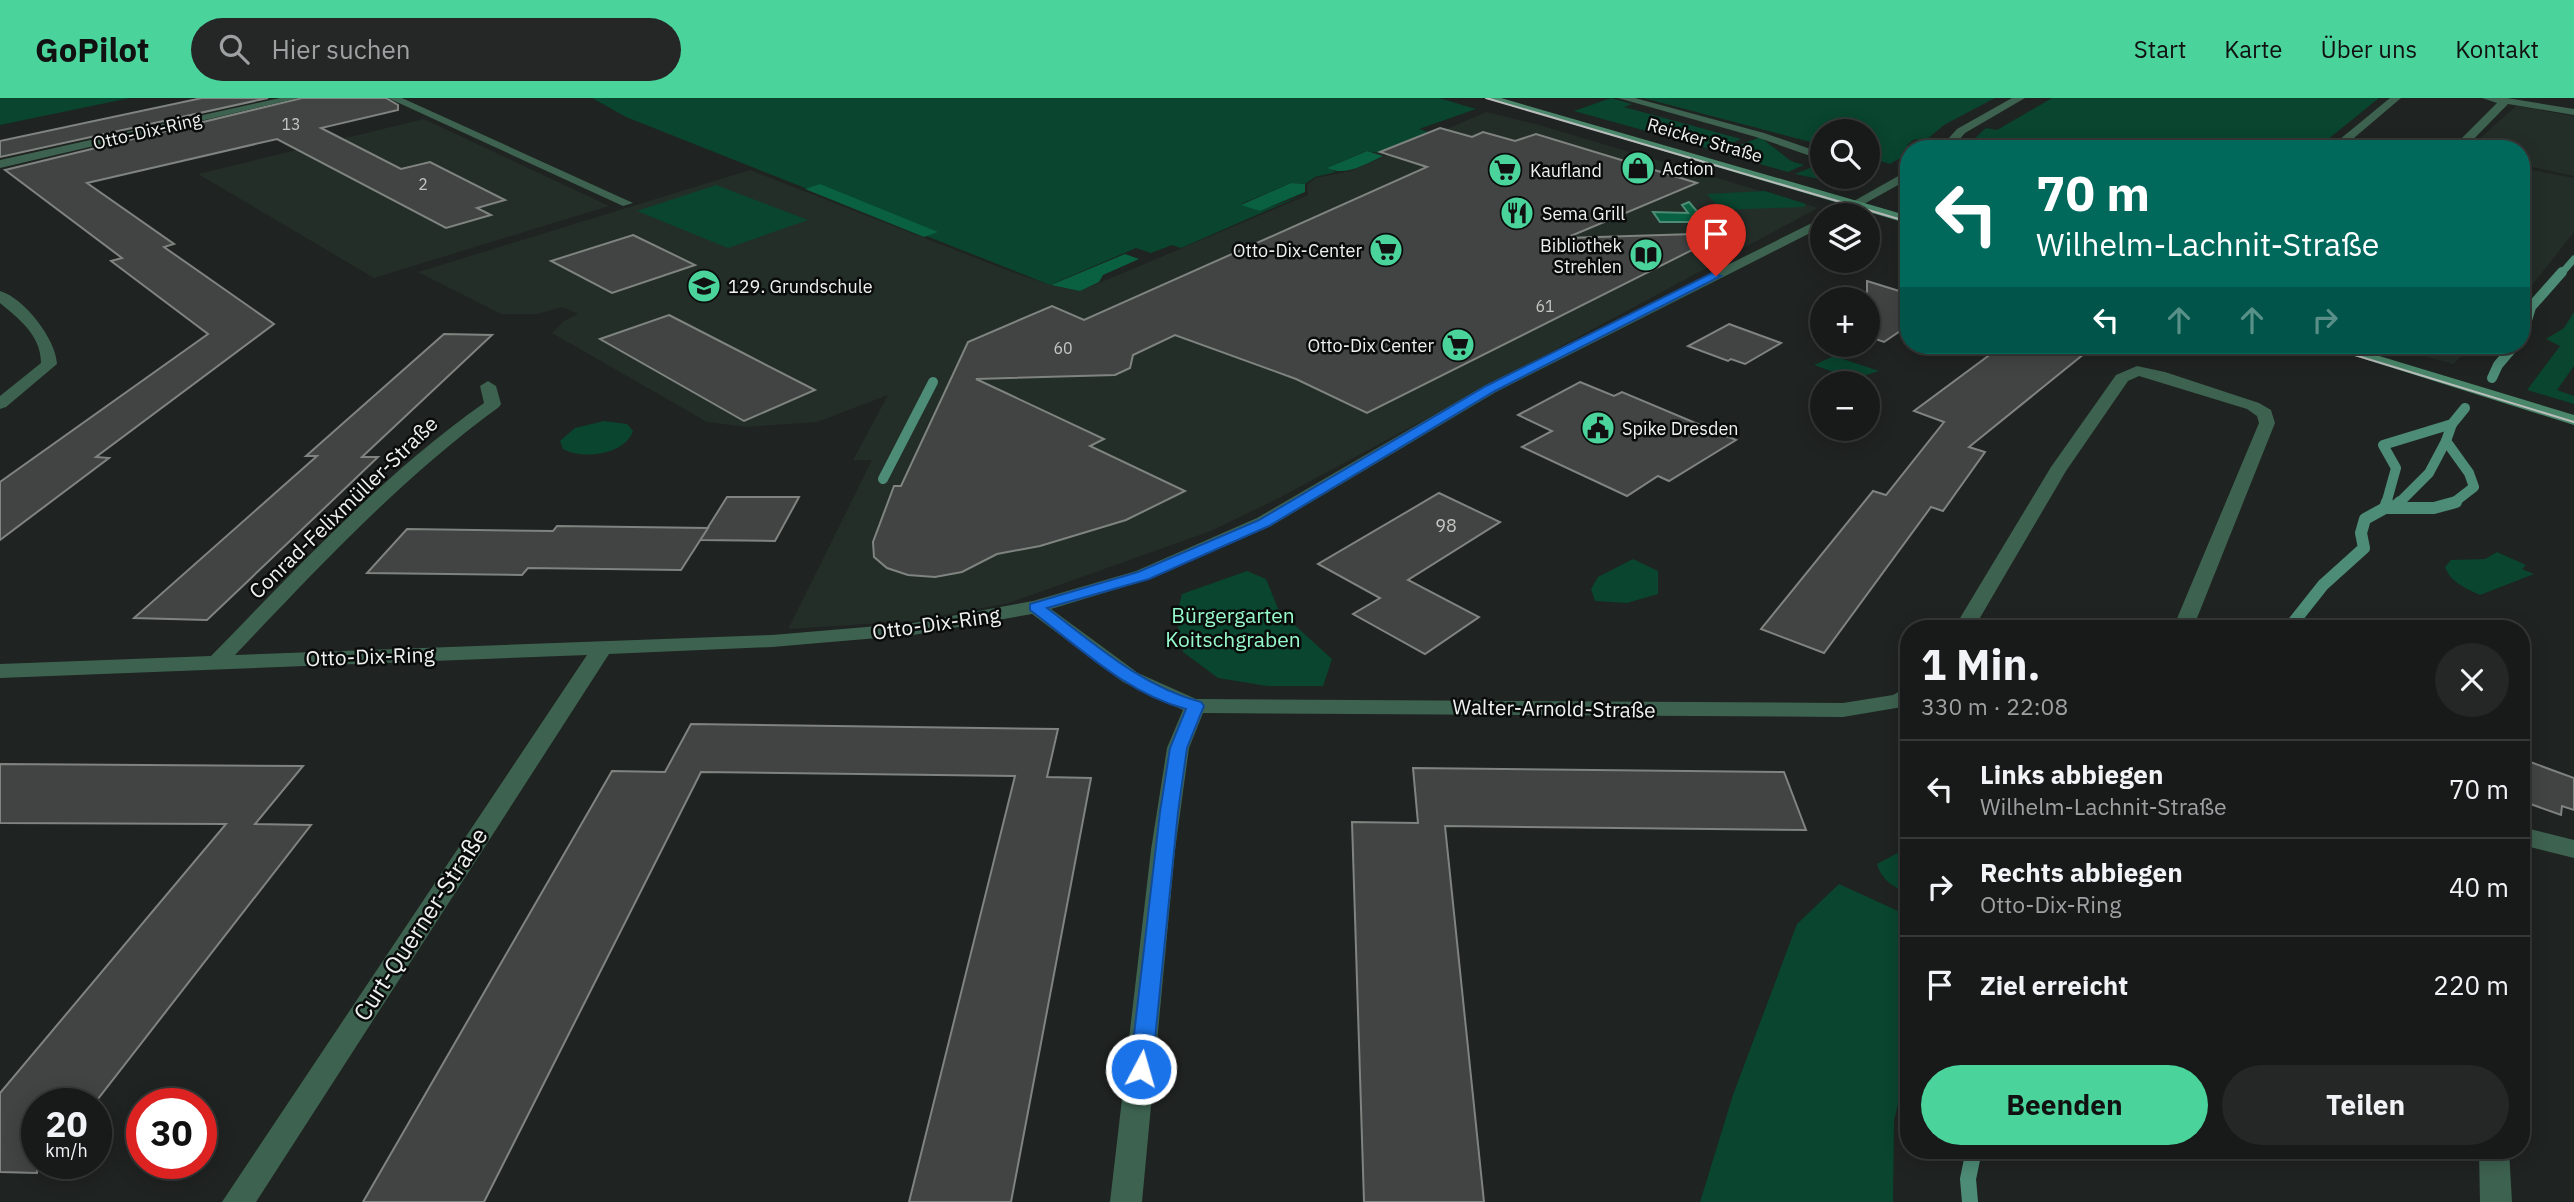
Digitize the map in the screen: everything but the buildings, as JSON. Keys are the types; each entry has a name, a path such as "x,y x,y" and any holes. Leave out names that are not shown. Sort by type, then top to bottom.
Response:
{"street":[{"name":"Otto-Dix-Ring","path":"0,164 294,98"},
{"path":"393,98 627,203"},
{"name":"Reicker Straße","path":"1490,98 1850,203"},
{"path":"1623,98 1760,135 1810,153"},
{"path":"1953,140 1961,131 2020,98"},
{"path":"2345,140 2396,98"},
{"path":"2487,98 2574,112"},
{"path":"2465,140 2505,101"},
{"path":"1860,203 1900,179"},
{"name":"Reicker Straße","path":"1880,212 1900,217"},
{"name":"Otto-Dix-Ring","path":"0,671 772,641 913,629 1036,607 1143,575 1264,523 1490,389 1810,228"},
{"path":"0,295 43,337 51,354 50,365 0,404"},
{"path":"2358,354 2574,420"},
{"path":"1969,620 2057,471 2122,378 2137,371 2159,375 2253,406 2266,414 2267,423 2186,620"},
{"name":"Conrad-Felixmüller-Straße","path":"217,662 367,509 452,432 493,404 488,386"},
{"name":"Walter-Arnold-Straße","path":"1036,607 1133,680 1168,699 1195,706 1843,710 1900,701"},
{"name":"Curt-Querner-Straße","path":"238,1202 603,647"},
{"path":"1126,1202 1163,850 1178,748 1195,706"},
{"path":"2530,838 2574,849"},
{"path":"2494,1159 2496,1202"}],"shaded area":[{"path":"2516,106 2574,116 2574,176 2530,167 2530,140 2478,140"},
{"path":"1486,112 1539,125 1810,206 1810,212 1279,498 1211,531 1009,603 912,621 788,629 872,460 853,460 888,395 817,422 746,427 707,422 552,333 564,321 578,314 562,307 538,314 501,314 418,272 750,170 1004,269 1050,285 1080,291 1308,195 1307,185 1316,178 1351,171"},
{"path":"424,119 609,206 374,278 198,174"},
{"path":"1367,151 1383,156 1348,170 1327,168"},
{"path":"2530,170 2574,178 2574,232 2530,288"},
{"path":"1291,183 1305,184 1305,192 1260,211 1241,205"},
{"path":"820,184 938,232 924,237 805,189"},
{"path":"1689,202 1706,222 1660,222 1653,212 1688,213 1682,205"},
{"path":"1125,254 1139,259 1103,275 1099,282 1080,291 1051,285"},
{"path":"2416,354 2464,354 2453,364"}],"green space":[{"path":"0,98 130,98 0,125"},
{"path":"592,98 1439,98 1476,109 1419,129 1432,133 1393,152 1380,151 1387,154 1366,151 1327,168 1336,172 1315,177 1305,184 1291,183 1241,204 1260,211 1305,194 1181,248 1172,245 1151,253 1136,248 1050,285 626,117"},
{"path":"1611,98 1632,104 1624,107 1741,139 1714,151 1668,135 1574,111"},
{"path":"1643,98 1995,98 1944,125 1926,140 1900,140 1900,158 1890,164 1880,161 1880,119 1810,119 1810,142"},
{"path":"2052,98 2379,98 2327,140 1974,140 1986,128 1997,130"},
{"path":"1760,137 1791,161 1804,165 1788,172 1721,153"},
{"path":"1810,168 1810,177 1795,174"},
{"path":"716,185 808,220 728,248 637,211"},
{"path":"1765,191 1806,204 1804,207 1721,210 1707,194"},
{"path":"2574,312 2574,366 2557,390 2574,396 2574,404 2527,390 2560,346 2546,339 2564,328"},
{"path":"1837,357 1879,371 1831,371 1814,365"},
{"path":"604,421 627,424 633,431 621,445 602,453 581,454 563,449 560,441 575,428"},
{"path":"2497,552 2526,565 2522,569 2534,574 2480,595 2455,581 2445,567 2451,560 2485,559"},
{"path":"1633,559 1658,571 1658,594 1627,603 1595,601 1591,589 1598,577"},
{"name":"Bürgergarten Koitschgraben","path":"1247,571 1266,579 1279,611 1332,659 1323,686 1267,686 1218,678 1183,652 1176,618 1182,594"},
{"path":"1900,852 1900,889 1889,882 1877,864"},
{"path":"1839,884 1900,912 1900,1097 1894,1120 1893,1202 1700,1202 1733,1095 1797,924"}],"waterway":[{"path":"2561,274 2574,259"},
{"path":"2530,310 2562,272"},
{"path":"2492,378 2507,354"},
{"path":"883,479 933,382"},
{"path":"2452,424 2465,408"},
{"path":"2386,504 2396,468 2383,445 2452,424"},
{"path":"2446,441 2452,424"},
{"path":"2394,508 2429,473 2446,441"},
{"path":"2446,441 2469,473 2474,487 2454,503"},
{"path":"2385,508 2387,502"},
{"path":"2394,508 2434,508 2454,503"},
{"path":"2295,620 2323,585 2364,548 2361,533 2365,519 2385,508"},
{"path":"2385,508 2394,508"},
{"path":"1970,1202 1968,1179 1972,1159"}],"tram line":[{"path":"1486,98 1900,219"},
{"path":"2351,354 2574,422"}],"place":[{"name":"Action","path":"1638,168"},
{"name":"Kaufland","path":"1505,170"},
{"name":"Sema Grill","path":"1517,213"},
{"name":"Otto-Dix-Center","path":"1386,250"},
{"name":"Bibliothek Strehlen","path":"1646,255"},
{"name":"129. Grundschule","path":"704,286"},
{"name":"Otto-Dix Center","path":"1458,345"},
{"name":"Spike Dresden","path":"1598,428"}],"route":[{"path":"1141,1069 1160,879 1178,748 1195,706 1168,699 1133,680 1036,607 1143,575 1293,509 1490,389 1716,276"}]}
